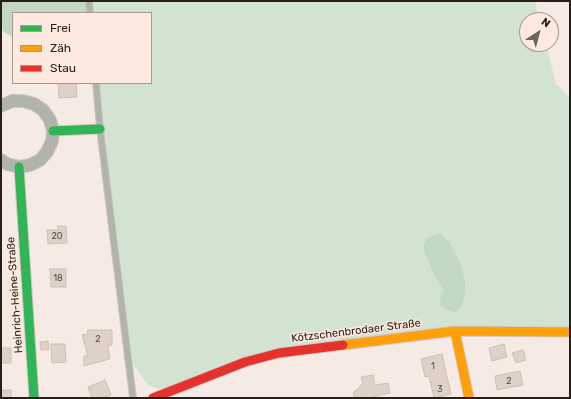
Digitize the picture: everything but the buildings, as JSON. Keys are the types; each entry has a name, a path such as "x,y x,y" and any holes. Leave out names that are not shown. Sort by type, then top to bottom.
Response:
{"street":[{"path":"1,106 12,101 23,101 34,104 43,110 50,120 53,130 52,142 48,152 40,160 30,165 19,167 7,164 1,160"},
{"path":"53,130 100,129"},
{"name":"Heinrich-Heine-Straße","path":"19,167 34,398"},
{"path":"455,331 469,398"},
{"name":"Kötzschenbrodaer Straße","path":"153,398 245,362 279,353 455,331 570,332"}],"lane":[{"path":"89,1 90,12"},
{"path":"96,84 100,129 133,398"}],"green space":[{"path":"1,1 89,1 90,12 12,12 12,36 4,32 1,26"},
{"path":"89,1 535,1 538,12 519,12 519,52 548,52 556,84 570,98 570,327 328,344 160,389 154,388 147,384 133,364 96,84 152,84 152,12 90,12","holes":["444,291 465,294 462,306 456,312 441,293"]},
{"path":"440,233 449,242 460,262 465,280 465,294 462,306 456,312 448,310 440,305 441,293 444,291 433,273 423,247 427,238"}],"traffic: fast":[{"path":"53,131 100,129"},
{"path":"19,167 34,398"}],"traffic: slow":[{"path":"455,331 469,398"},
{"path":"343,345 455,331 570,332"}],"traffic: jam":[{"path":"153,398 245,362 279,353 343,345"}]}
